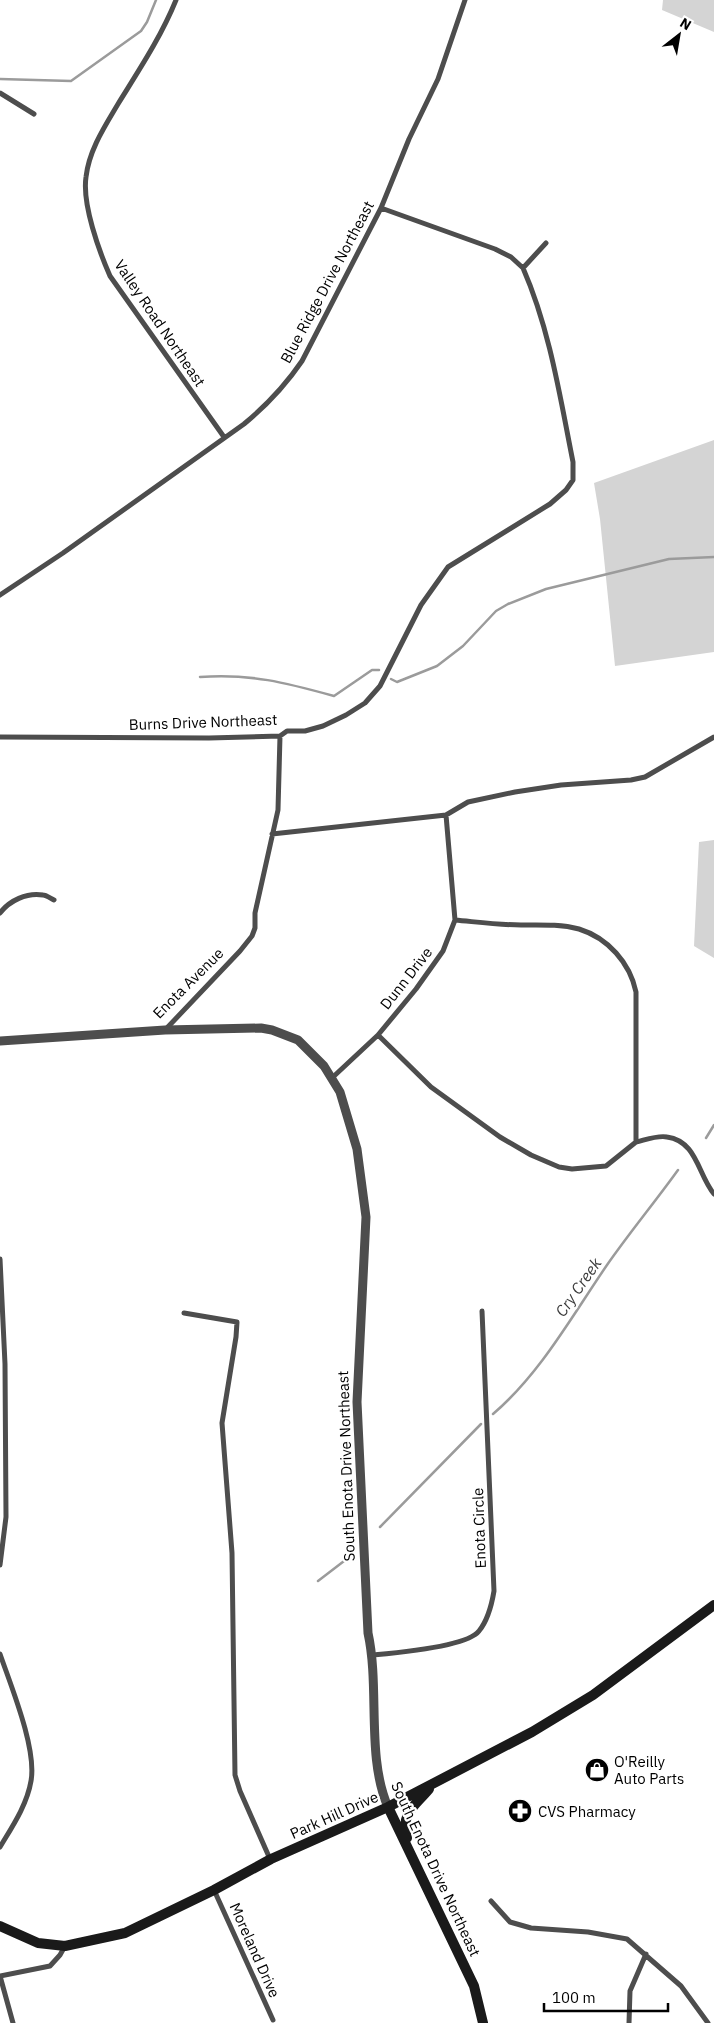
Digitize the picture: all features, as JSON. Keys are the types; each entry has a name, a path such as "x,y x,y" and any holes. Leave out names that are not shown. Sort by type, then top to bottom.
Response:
{"main road":[{"name":"Park Hill Drive","path":"0,1926 38,1943 65,1946 125,1933 214,1890 271,1859 388,1807 532,1732 593,1695 714,1604"},
{"path":"410,1852 405,1831 408,1812 432,1785"},
{"name":"South Enota Drive Northeast","path":"388,1807 474,1986 482,2023"}],"street":[{"name":"Valley Road Northeast","path":"176,0 165,25 102,132 89,160 86,196 100,254 110,276 224,437"},
{"name":"Blue Ridge Drive Northeast","path":"0,595 63,553 244,424 270,402 288,382 302,360 380,208 409,139 438,79 465,0"},
{"path":"0,93 34,114"},
{"path":"380,208 495,249 511,257 524,268 546,243"},
{"name":"Burns Drive Northeast","path":"0,737 209,738 280,736 287,731 305,731 323,726 365,703 380,686 421,605 448,567 550,504 566,490 573,480 573,462 549,343 524,268"},
{"name":"Enota Avenue","path":"0,1041 164,1030 240,951 252,936 255,928 255,912 278,810 280,736"},
{"path":"272,834 446,815 468,802 515,792 561,784 632,780 645,777 714,737"},
{"name":"Dunn Drive","path":"333,1077 378,1035 416,989 443,951 455,920 446,815"},
{"path":"0,913 7,904 26,897 42,894 54,900"},
{"path":"455,920 520,925 546,924 578,929 605,942 618,954 628,968 634,981 636,992 636,1142"},
{"name":"South Enota Drive Northeast","path":"164,1030 236,1028 272,1030 298,1040 333,1077 340,1092 357,1149 366,1217 357,1402 368,1633 373,1655 378,1781 388,1807"},
{"path":"378,1035 431,1087 500,1137 531,1155 559,1167 572,1169 606,1166 636,1142 666,1136 684,1142 691,1151 706,1185 714,1194"},
{"path":"0,1259 5,1364 6,1517 0,1565"},
{"name":"Enota Circle","path":"373,1655 429,1648 471,1637 479,1631 492,1605 494,1590 482,1311"},
{"path":"184,1313 237,1322 222,1423 232,1553 236,1775 240,1791 271,1859"},
{"path":"0,1654 24,1725 33,1769 31,1783 19,1815 0,1847"},
{"name":"Moreland Drive","path":"214,1890 273,2020"},
{"path":"491,1901 510,1922 531,1928 588,1932 627,1938 681,1986 708,2023"},
{"path":"13,2023 0,1976 50,1966 65,1946"},
{"path":"629,2023 630,1991 646,1954"}],"shaded area":[{"path":"663,0 714,0 714,32 662,10"},
{"path":"714,440 714,652 615,666 600,519 594,483"},
{"path":"714,840 714,958 694,946 699,842"}],"waterway":[{"path":"0,79 71,81 141,31 156,0"},
{"path":"391,679 397,682 437,666 463,646 496,611 508,604 546,589 669,559 714,557"},
{"path":"200,677 235,676 268,680 334,696 372,670 379,670"},
{"name":"Cry Creek","path":"706,1138 714,1125"},
{"name":"Cry Creek","path":"493,1414 526,1381 540,1363 616,1253 678,1170"},
{"name":"Cry Creek","path":"380,1527 481,1424"},
{"name":"Cry Creek","path":"318,1581 348,1558"}],"place":[{"name":"O'Reilly Auto Parts","path":"597,1770"},
{"name":"CVS Pharmacy","path":"520,1811"}]}
